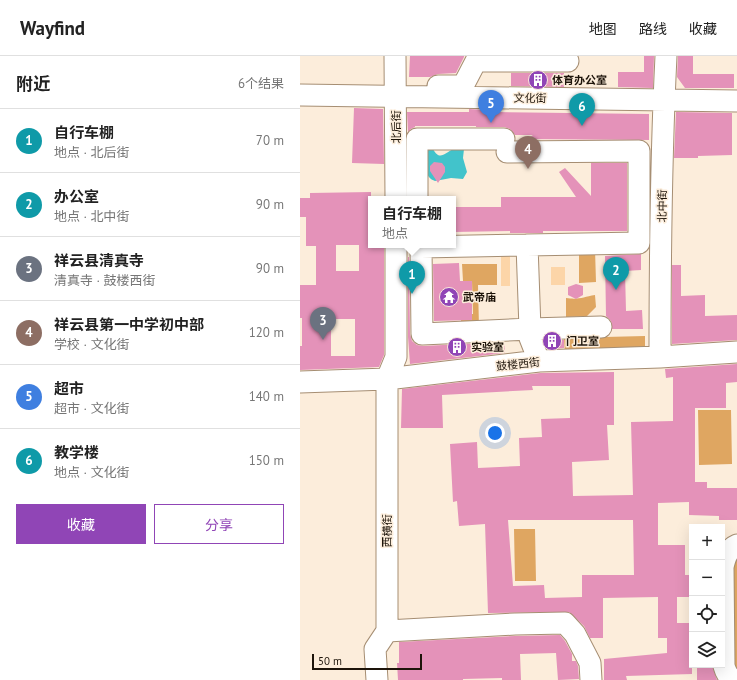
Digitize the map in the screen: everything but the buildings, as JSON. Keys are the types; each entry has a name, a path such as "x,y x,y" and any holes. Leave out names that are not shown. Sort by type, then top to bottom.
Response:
{"street":[{"name":"北后街","path":"396,56 402,97 396,196"},
{"name":"北中街","path":"663,357 661,247 666,56"},
{"path":"402,97 414,86 463,86 476,61 505,58 568,61"},
{"name":"文化街","path":"300,95 737,101"},
{"path":"417,196 417,139 505,145 639,150 639,243 456,246"},
{"path":"527,245 530,338 539,361"},
{"path":"387,379 396,357 396,248"},
{"path":"420,248 422,334 601,327"},
{"name":"鼓楼西街","path":"300,382 387,379 539,361 663,357 737,352"},
{"name":"西横街","path":"387,379 387,631"},
{"path":"735,680 726,672 724,666 723,567 725,557 730,550 737,545"},
{"path":"377,680 375,650 387,631 514,624 565,623 575,634 590,663 591,680"}],"shaded area":[{"path":"579,249 595,249 596,282 579,283"},
{"path":"501,251 510,251 510,286 501,286"},
{"path":"462,264 497,264 497,285 478,285 479,328 461,328 461,314 473,314 472,281 463,281"},
{"path":"551,267 565,267 565,285 551,285"},
{"path":"595,295 596,307 587,316 566,317 566,298 570,299"},
{"path":"645,336 645,352 565,354 564,338"},
{"path":"698,410 731,410 732,464 699,465"},
{"path":"514,529 535,529 536,581 515,581"},
{"path":"730,557 737,557 737,668 731,668"}],"water":[{"path":"429,147 440,156 454,149 464,149 463,158 467,172 463,179 451,178 435,181 430,178 427,168"}],"place":[{"name":"体育办公室","path":"538,80"},
{"name":"超市","path":"491,123"},
{"name":"教学楼","path":"582,126"},
{"name":"祥云县第一中学初中部","path":"528,169"},
{"name":"办公室","path":"616,290"},
{"name":"自行车棚","path":"412,294"},
{"name":"武帝庙","path":"449,297"},
{"name":"祥云县清真寺","path":"323,340"},
{"name":"门卫室","path":"552,341"},
{"name":"实验室","path":"457,347"}]}
